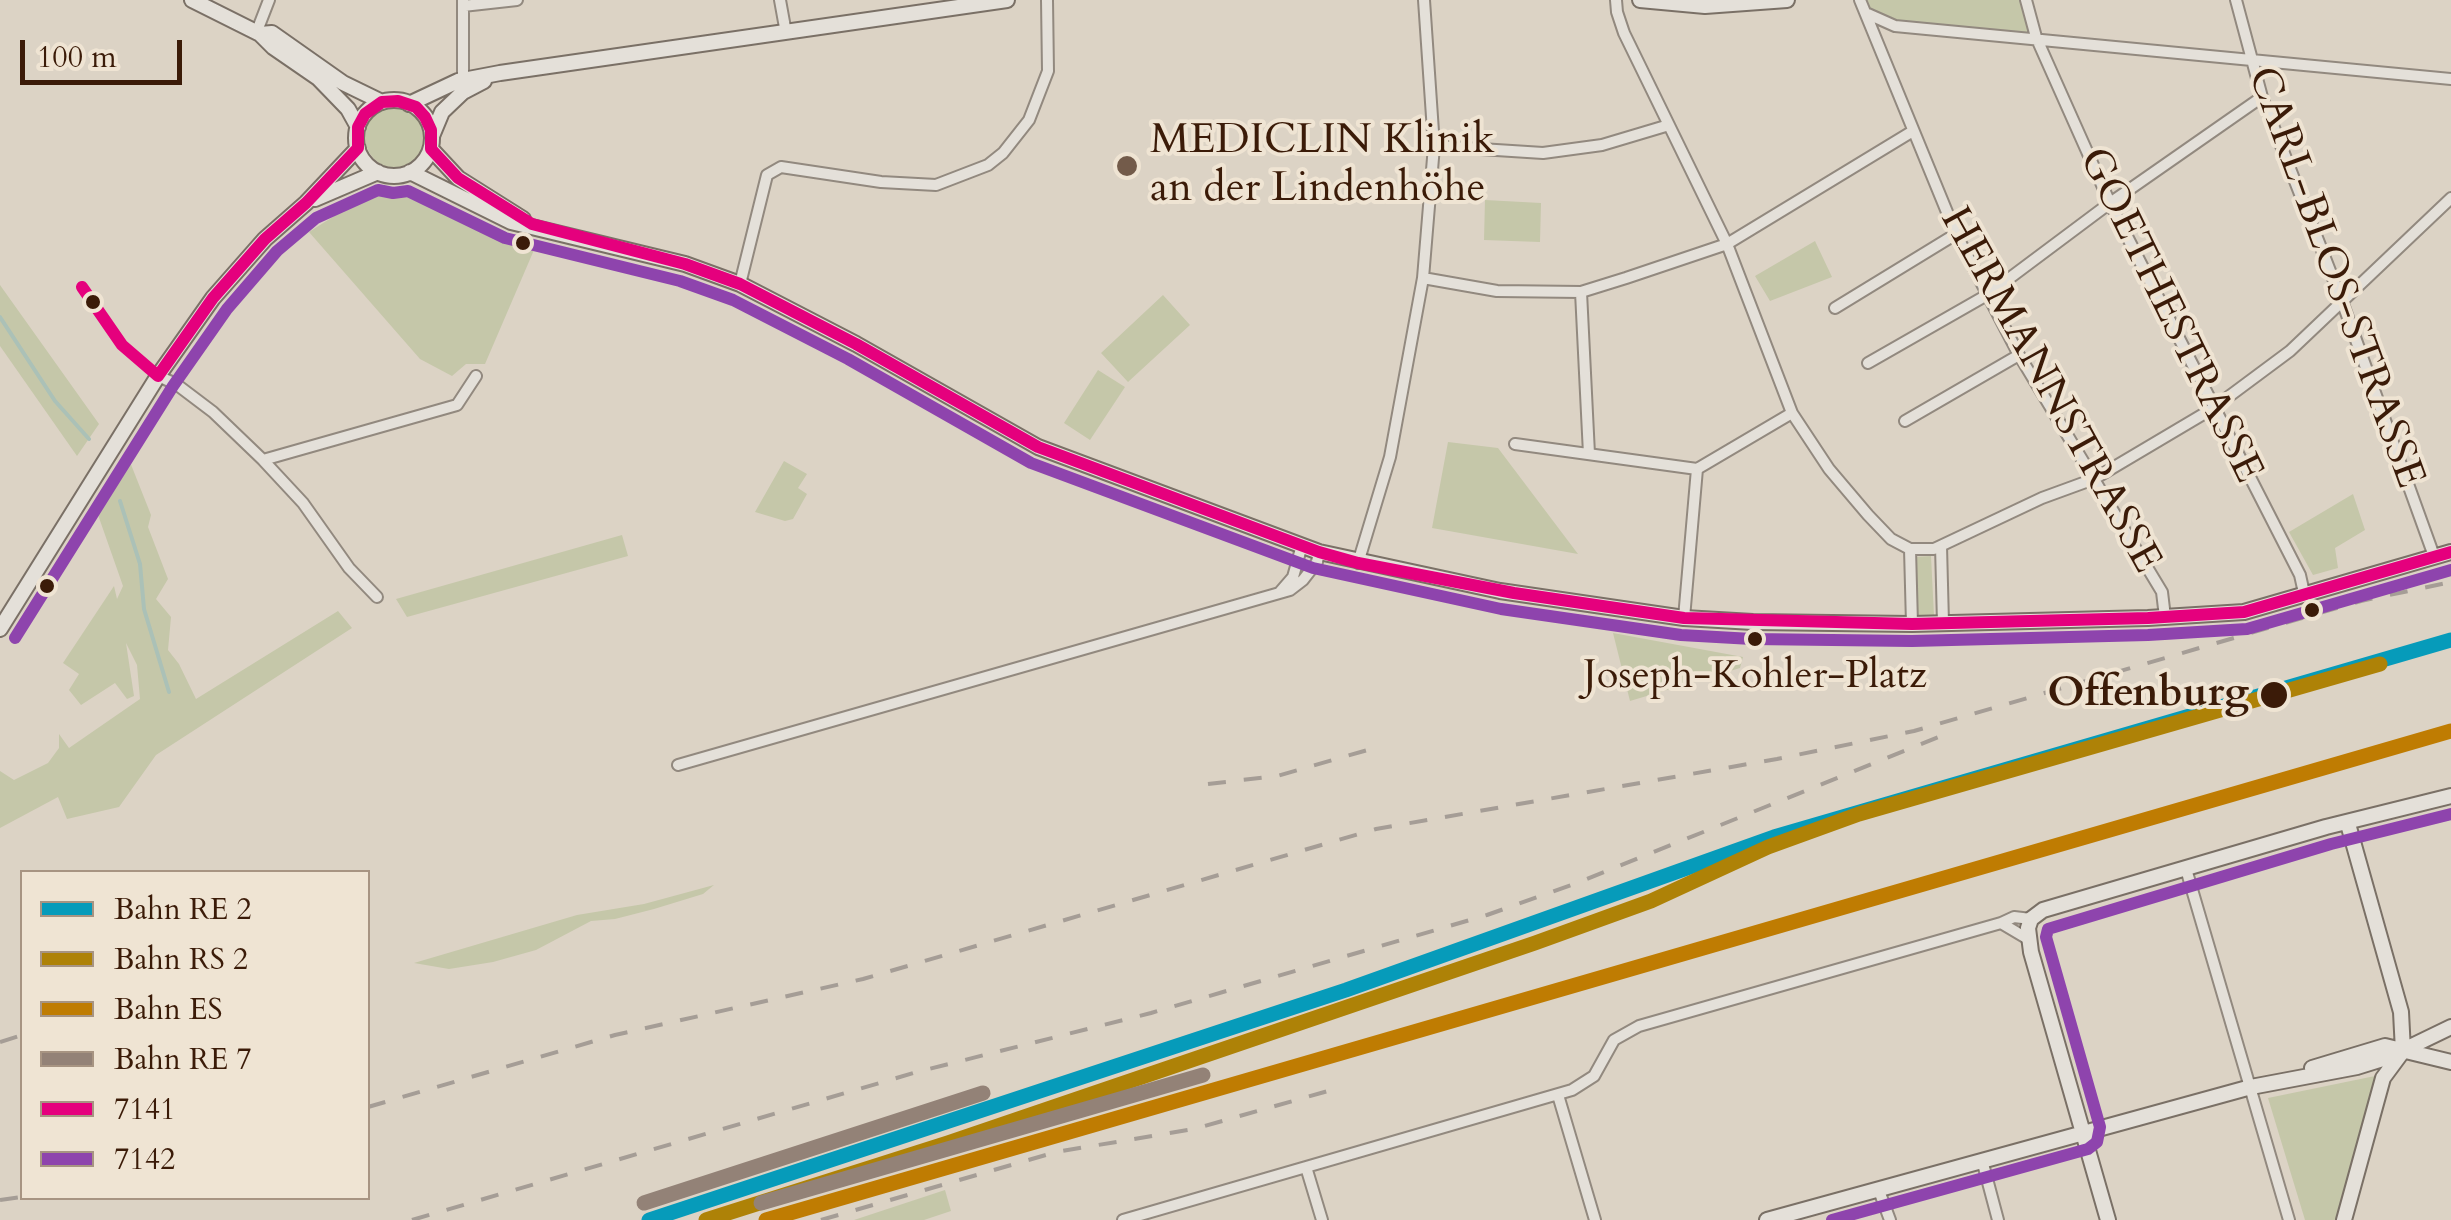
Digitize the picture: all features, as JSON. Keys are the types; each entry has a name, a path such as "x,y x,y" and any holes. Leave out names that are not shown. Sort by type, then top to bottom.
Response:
{"street":[{"path":"192,0 259,32 272,33 343,83 382,102 410,104 463,80 500,72 1007,0"},
{"path":"259,32 269,0"},
{"path":"463,80 464,3 517,0"},
{"path":"780,0 786,33"},
{"path":"740,284 767,175 781,167 880,182 936,185 988,164 1003,153 1029,120 1048,71 1048,0"},
{"path":"1358,563 1390,457 1423,278 1434,146 1424,0"},
{"path":"1616,0 1624,33 1727,244 1792,413 1848,492 1891,539 1910,549 1941,546 2094,478 2212,409 2290,351 2451,198"},
{"path":"1640,0 1704,6 1787,0"},
{"name":"HERMANNSTRASSE","path":"1860,0 1956,234 1986,295 2162,592 2166,617"},
{"name":"GOETHESTRASSE","path":"2026,0 2036,37 2110,202 2300,576 2304,594"},
{"name":"CARL-BLOS-STRASSE","path":"2236,0 2262,97 2343,304 2434,556"},
{"path":"1868,14 1895,26 2451,79"},
{"path":"259,32 272,47 318,78 348,110 358,127"},
{"path":"382,102 365,114 358,127 358,148 365,162 378,172 394,176 423,163 442,112 463,92 500,72"},
{"path":"1868,363 1986,295 2110,202 2262,97"},
{"path":"410,104 426,117 431,143 458,178 532,224"},
{"path":"1434,146 1542,153 1602,146 1668,124"},
{"path":"1423,278 1497,291 1580,292 1727,244 1913,131"},
{"path":"0,629 158,376 213,298 265,239 306,204 358,148"},
{"path":"306,204 378,172"},
{"path":"410,172 511,222 532,224 684,264 740,284 1038,446 1319,552 1514,593 1684,618 1912,624 2166,617 2244,612 2451,552"},
{"path":"1835,308 1956,234"},
{"path":"1580,292 1589,454"},
{"path":"1905,421 2019,355"},
{"path":"158,376 176,384 213,412 263,460 303,503 349,568 376,596"},
{"path":"263,460 457,405 476,376"},
{"path":"1515,444 1697,470 1792,413"},
{"path":"1684,618 1697,470"},
{"path":"1279,592 1293,577 1302,545"},
{"path":"1941,546 1942,623"},
{"path":"1910,549 1912,624"},
{"path":"678,765 1279,592 1303,580 1319,552"},
{"path":"1124,1220 1558,1095 1594,1076 1614,1040 1639,1026 2014,917 2031,919 2043,910 2451,796"},
{"path":"2348,824 2402,1012 2403,1050"},
{"path":"2186,869 2256,1086 2289,1220"},
{"path":"2031,919 2028,939 2108,1220"},
{"path":"2001,923 2028,939"},
{"path":"2402,1012 2426,1037"},
{"path":"2344,1220 2383,1078 2403,1050 2451,1028"},
{"path":"1768,1220 2371,1056 2385,1046 2451,1062"},
{"path":"2371,1056 2383,1078"},
{"path":"1558,1095 1595,1220"},
{"path":"1982,1160 1998,1220"},
{"path":"1306,1167 1322,1220"},
{"path":"1878,1188 1890,1220"}],"green space":[{"path":"1860,0 2026,0 2036,37 1895,26 1868,14"},
{"path":"396,106 418,115 427,137 418,159 396,168 374,159 365,137 374,115"},
{"path":"366,196 420,196 534,250 485,364 466,364 452,376 420,359 309,232"},
{"path":"1485,200 1541,203 1540,242 1484,240"},
{"path":"1815,241 1832,277 1770,301 1755,276"},
{"path":"0,285 99,424 77,456 0,346"},
{"path":"1163,295 1190,325 1128,382 1101,353"},
{"path":"1098,370 1125,387 1090,440 1064,423"},
{"path":"1448,442 1498,448 1578,554 1432,528"},
{"path":"784,461 807,474 798,488 807,494 793,519 785,521 755,512"},
{"path":"130,462 151,515 148,527 168,579 156,599 171,617 168,650 196,699 338,611 352,628 156,755 119,807 67,819 58,797 0,828 0,771 14,780 48,763 59,748 59,734 69,748 140,699 137,665 126,643 134,696 127,699 115,683 81,705 69,690 79,674 63,663 114,586 117,599 123,586 97,512"},
{"path":"2353,494 2365,530 2335,548 2338,568 2313,575 2289,532"},
{"path":"622,535 628,556 407,617 396,599"},
{"path":"1931,556 1934,616 1917,616 1914,557"},
{"path":"1613,633 1743,657 1740,668 1630,701"},
{"path":"714,885 703,894 654,909 591,921 536,950 493,962 449,969 414,963 577,915 644,904"},
{"path":"2375,1076 2338,1220 2305,1220 2268,1098"},
{"path":"945,1190 951,1211 924,1220 854,1220"}],"waterway":[{"path":"0,317 55,401 89,439"},
{"path":"120,501 140,564 144,609 169,692"}],"railway":[{"path":"370,1106 615,1035 863,979 1376,829 1914,731 2361,601 2451,582"},
{"path":"412,1220 917,1072 1151,1013 1487,915 1577,883 1941,736"},
{"path":"1208,784 1277,776 1371,749"},
{"path":"0,1042 20,1036"},
{"path":"821,1220 1056,1152 1194,1129 1335,1089"},
{"path":"0,1200 20,1197"}],"transit line":[{"name":"7141","path":"82,287 122,345 158,376 213,298 265,239 358,148 358,127 365,114 382,102 398,101 416,107 425,117 431,130 431,149 458,178 532,224 685,264 740,284 856,344 1038,447 1358,563 1514,593 1684,618 1912,624 2244,612 2451,552"},
{"name":"7142","path":"15,638 173,386 227,309 277,251 316,218 378,190 408,191 505,238 680,281 733,300 848,359 1031,463 1313,568 1501,609 1681,635 1752,639 1912,641 2148,635 2247,629 2451,570"},
{"path":"649,1220 1346,990 1774,837 2451,640"},
{"path":"706,1220 948,1143 1535,943 1651,901 1768,847 1859,814 2380,664"},
{"name":"7142","path":"1832,1220 2088,1149 2097,1142 2100,1127 2046,937 2048,929 2331,844 2451,814"},
{"path":"761,1203 1203,1075"},
{"path":"644,1203 983,1093"}],"rail line":[{"name":"ES","path":"766,1220 2451,731"}],"place":[{"name":"MEDICLIN Klinik an der Lindenhöhe","path":"1127,166"},
{"name":"Joseph-Kohler-Platz","path":"1755,639"},
{"name":"Offenburg","path":"2274,695"}]}
